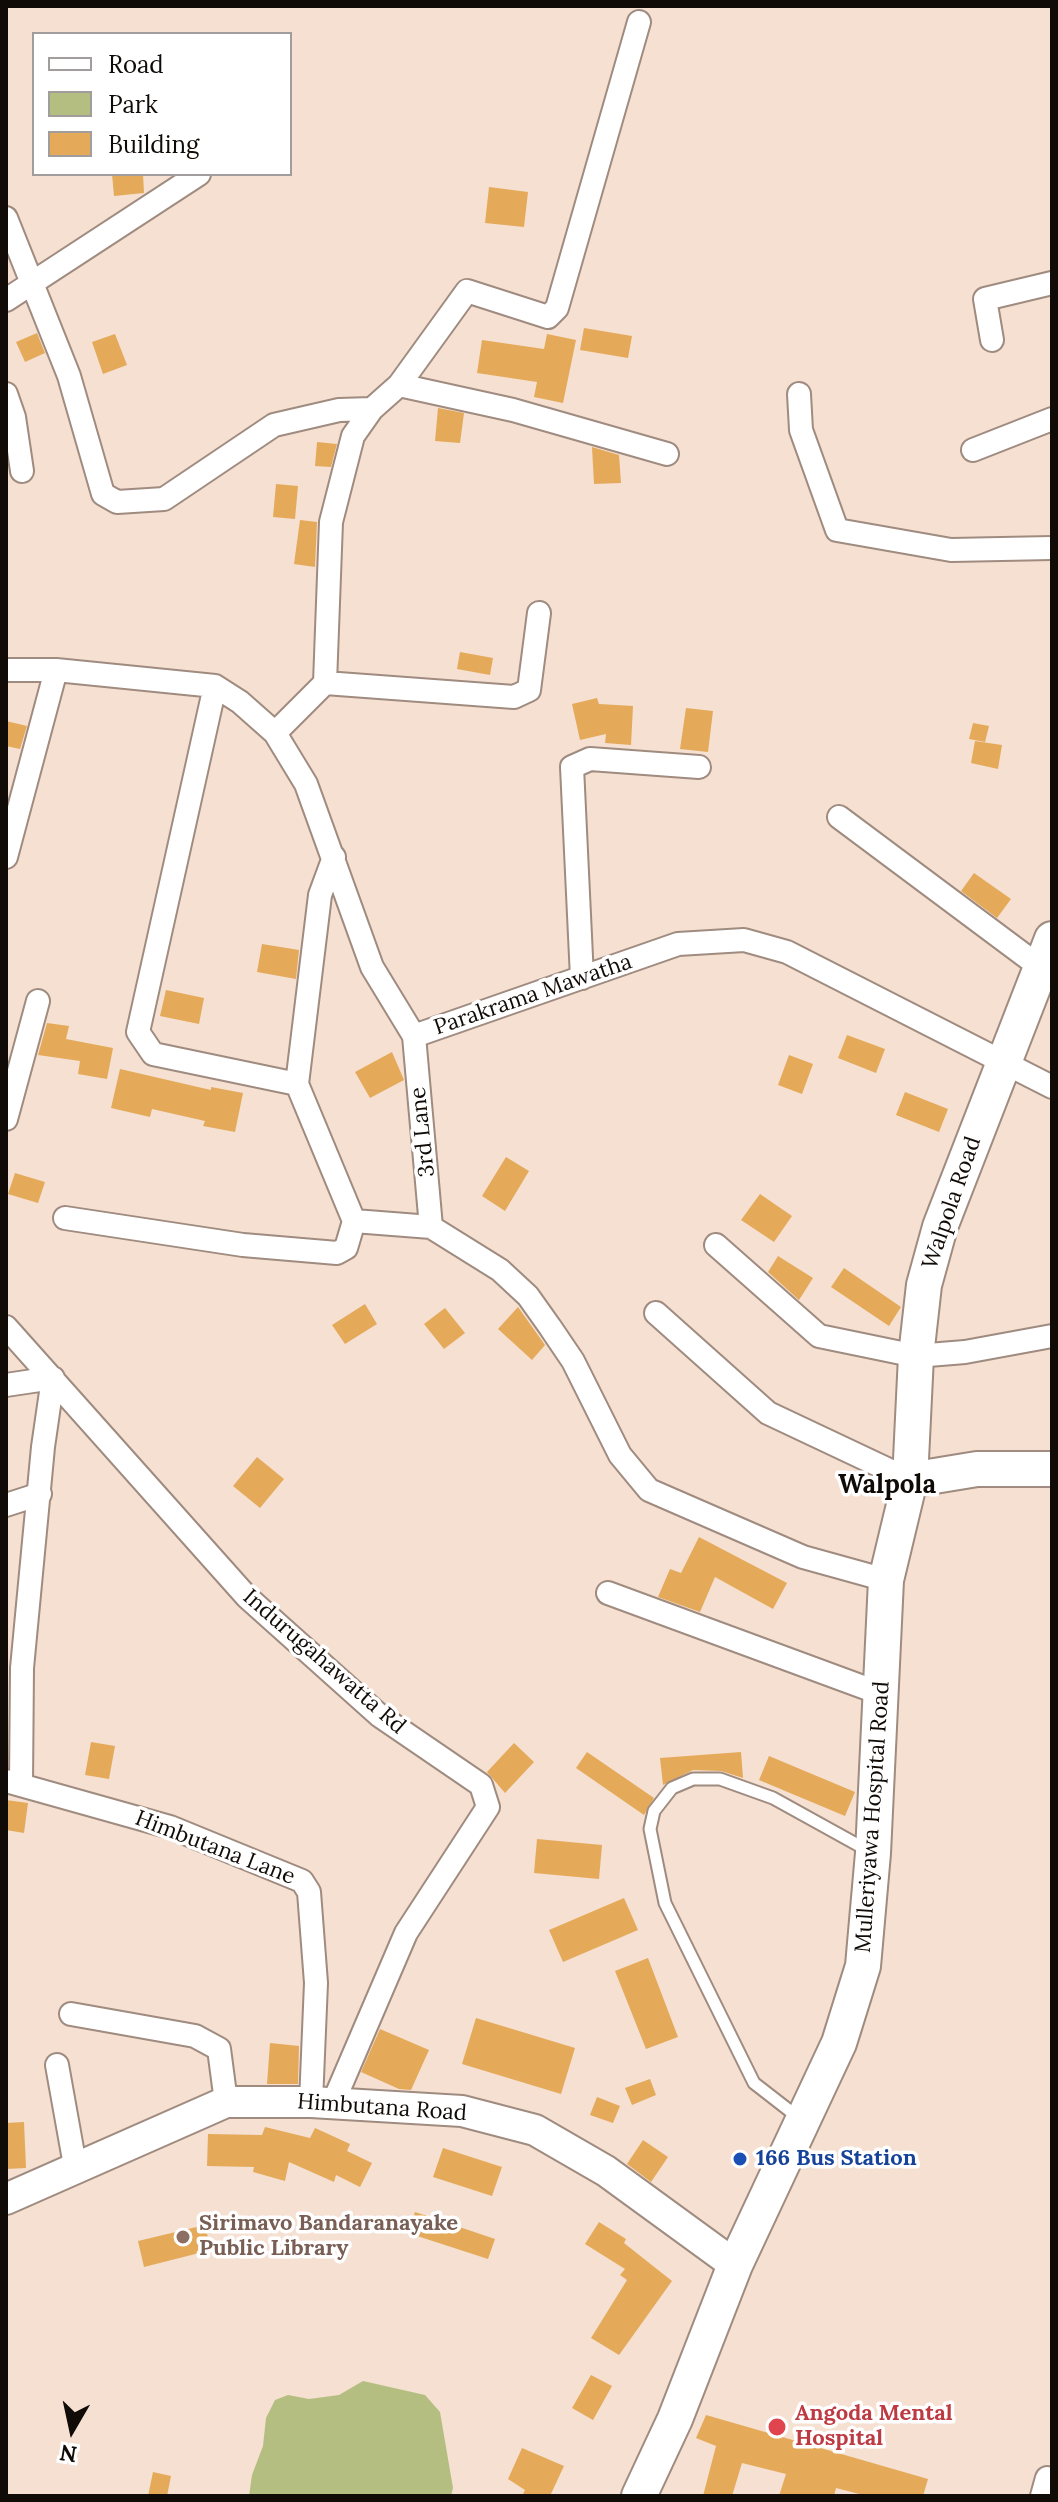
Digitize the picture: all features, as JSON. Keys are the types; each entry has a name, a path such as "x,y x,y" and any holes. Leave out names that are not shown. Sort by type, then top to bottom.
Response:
{"main road":[{"name":"Walpola Road","path":"910,1480 916,1356 924,1285 940,1227 1046,953"},
{"path":"910,1480 977,1469 1052,1469"},
{"name":"Mulleriyawa Hospital Road","path":"639,2496 675,2419 735,2265 839,2043 863,1966 873,1853 886,1580 910,1480"}],"street":[{"path":"275,733 325,683 331,522 353,436 372,409 399,385 467,291 548,317 557,308 639,22"},
{"path":"6,300 196,176"},
{"path":"6,218 69,376 103,494 117,502 164,499 274,425 339,410 372,409"},
{"path":"992,340 985,299 1052,283"},
{"path":"399,385 513,410 667,454"},
{"path":"6,394 14,417 22,471"},
{"path":"799,394 801,430 837,530 951,550 1052,548"},
{"path":"973,450 1052,419"},
{"path":"325,683 514,697 529,690 539,613"},
{"name":"Parakrama Mawatha","path":"6,670 56,670 215,686 240,702 275,733 306,784 372,967 414,1036 678,944 744,940 787,952 1052,1087"},
{"path":"6,857 56,670"},
{"path":"215,686 138,1032 153,1054 297,1084"},
{"path":"582,978 572,767 590,759 699,767"},
{"path":"839,817 1046,953"},
{"path":"65,1218 243,1245 337,1253 346,1248 354,1221 297,1084 320,895 334,857"},
{"path":"6,1119 38,1001"},
{"name":"3rd Lane","path":"414,1036 431,1227"},
{"path":"354,1221 431,1227 500,1270 528,1296 573,1361 620,1455 649,1490 803,1557 886,1580"},
{"path":"716,1245 819,1336 916,1356 965,1352 1052,1336"},
{"path":"656,1313 768,1413 910,1480"},
{"name":"Indurugahawatta Rd","path":"6,1327 185,1532 247,1597 380,1716 481,1785 488,1807 406,1933 322,2102"},
{"path":"6,1385 53,1378 13,1782"},
{"path":"6,1505 40,1494"},
{"path":"608,1593 882,1694"},
{"name":"Himbutana Lane","path":"13,1782 170,1827 302,1881 309,1892 322,2102"},
{"path":"71,2014 195,2036 219,2049 226,2102"},
{"path":"57,2065 76,2171"},
{"name":"Himbutana Road","path":"6,2199 76,2171 226,2102 322,2102 462,2111 535,2130 606,2171 735,2265"},
{"path":"1042,2496 1047,2478 1052,2479"}],"lane":[{"path":"803,2120 754,2083 665,1903 650,1829 652,1820 672,1788 693,1779 720,1779 773,1798 873,1853"}],"green space":[{"path":"363,2381 425,2395 440,2412 453,2488 451,2496 249,2496 252,2475 263,2446 266,2418 275,2400 288,2395 309,2399 339,2395"}],"building":[{"path":"112,176 143,176 144,193 114,196"},
{"path":"489,187 528,192 524,227 485,223"},
{"path":"584,328 632,336 628,358 580,350"},
{"path":"37,333 45,353 25,362 16,342"},
{"path":"115,334 127,365 103,374 92,342"},
{"path":"547,334 576,340 563,403 534,397 537,382 477,373 482,340 544,349"},
{"path":"438,408 464,413 460,443 435,441"},
{"path":"317,442 337,444 331,467 315,466"},
{"path":"592,447 619,455 621,483 594,484"},
{"path":"276,484 298,486 295,519 273,517"},
{"path":"300,520 317,522 315,567 294,564"},
{"path":"460,652 493,658 490,675 457,669"},
{"path":"597,698 599,704 633,706 631,745 605,743 606,734 580,740 572,704"},
{"path":"686,708 713,711 708,752 680,749"},
{"path":"6,721 27,726 20,749 6,746"},
{"path":"973,723 989,726 985,742 969,739"},
{"path":"975,741 1002,745 998,769 971,763"},
{"path":"974,873 1011,899 997,918 961,891"},
{"path":"262,944 299,950 296,979 257,972"},
{"path":"166,990 204,998 199,1024 160,1016"},
{"path":"47,1023 69,1026 66,1039 113,1048 107,1079 78,1074 80,1061 38,1055"},
{"path":"847,1035 885,1049 876,1073 838,1058"},
{"path":"392,1052 404,1080 370,1098 355,1072"},
{"path":"789,1055 813,1064 802,1094 778,1085"},
{"path":"120,1069 211,1090 211,1087 243,1093 235,1132 203,1126 205,1121 152,1109 150,1117 111,1108"},
{"path":"905,1092 948,1109 939,1132 896,1115"},
{"path":"506,1157 529,1171 505,1211 482,1196"},
{"path":"15,1173 45,1182 38,1203 8,1194"},
{"path":"760,1194 792,1216 774,1242 741,1220"},
{"path":"778,1256 813,1278 799,1300 768,1272"},
{"path":"844,1268 901,1307 889,1326 831,1287"},
{"path":"365,1304 377,1324 345,1344 332,1325"},
{"path":"518,1307 545,1345 532,1360 498,1329"},
{"path":"445,1308 465,1333 444,1349 424,1324"},
{"path":"257,1457 284,1479 260,1508 233,1486"},
{"path":"699,1537 787,1583 773,1609 715,1577 700,1612 658,1597 670,1569 681,1573"},
{"path":"91,1742 115,1746 109,1779 85,1775"},
{"path":"514,1743 534,1762 505,1793 487,1772"},
{"path":"587,1752 654,1798 644,1815 576,1768"},
{"path":"741,1752 743,1778 721,1771 693,1770 663,1785 660,1758"},
{"path":"769,1756 855,1792 845,1816 759,1780"},
{"path":"6,1800 28,1803 24,1833 6,1830"},
{"path":"537,1839 602,1845 599,1879 534,1873"},
{"path":"624,1898 638,1930 563,1962 549,1930"},
{"path":"648,1958 678,2037 646,2049 615,1971"},
{"path":"476,2018 575,2048 561,2094 462,2064"},
{"path":"380,2029 429,2050 411,2090 399,2089 361,2072"},
{"path":"270,2043 299,2046 298,2084 267,2084"},
{"path":"650,2079 656,2095 632,2105 625,2088"},
{"path":"597,2097 620,2106 613,2123 590,2115"},
{"path":"24,2122 26,2168 6,2169 6,2123"},
{"path":"265,2127 310,2138 315,2128 350,2144 347,2151 372,2163 360,2187 336,2175 334,2182 289,2162 285,2181 253,2172 254,2167 207,2166 208,2134 262,2135"},
{"path":"643,2140 668,2157 651,2182 627,2164"},
{"path":"443,2148 502,2167 492,2196 433,2177"},
{"path":"415,2212 495,2239 488,2259 408,2233"},
{"path":"599,2222 626,2239 624,2243 672,2281 619,2355 591,2338 627,2280 620,2275 625,2269 585,2244"},
{"path":"205,2225 211,2250 144,2267 138,2241"},
{"path":"591,2375 612,2386 593,2420 572,2408"},
{"path":"706,2415 928,2479 923,2496 867,2496 836,2488 834,2496 779,2496 786,2474 742,2463 732,2496 703,2496 716,2446 696,2438"},
{"path":"522,2448 564,2466 550,2496 522,2496 525,2490 508,2479"},
{"path":"153,2472 171,2476 167,2496 148,2496"}],"place":[{"name":"166 Bus Station","path":"740,2159"},
{"name":"Sirimavo Bandaranayake Public Library","path":"183,2237"},
{"name":"Angoda Mental Hospital","path":"777,2427"}],"district":[{"name":"Walpola","path":"887,1486"}]}
